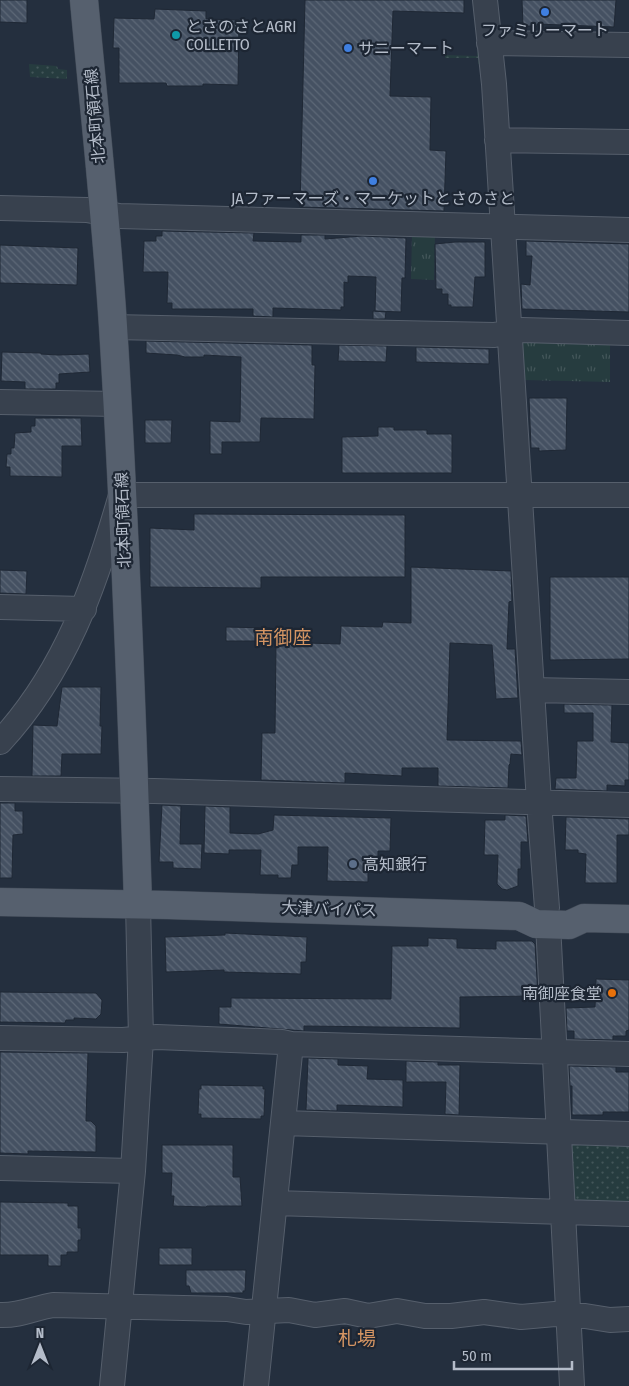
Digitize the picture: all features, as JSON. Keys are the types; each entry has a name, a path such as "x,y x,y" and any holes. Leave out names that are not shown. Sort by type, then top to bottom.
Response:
{"main road":[{"name":"北本町領石線","path":"84,0 104,213 118,404 138,904"},
{"path":"0,902 138,904"},
{"name":"大津バイパス","path":"138,904 519,916 530,908 548,916 575,909 584,918 629,919"}],"street":[{"path":"485,0 497,140 538,802 548,916 572,1386"},
{"path":"490,43 629,45"},
{"path":"497,140 629,142"},
{"path":"0,208 82,210 119,216 629,230"},
{"path":"113,327 494,335 522,330 629,333"},
{"path":"0,402 118,404"},
{"path":"5,730 40,692 60,660 84,609 121,496 629,495"},
{"path":"0,607 84,609"},
{"path":"532,690 629,692"},
{"path":"0,789 629,805"},
{"path":"112,1386 133,1171 141,1039 138,904"},
{"path":"0,1038 123,1040 157,1037 282,1042 291,1044 629,1054"},
{"path":"256,1386 291,1044"},
{"path":"283,1123 629,1134"},
{"path":"0,1168 133,1171"},
{"path":"275,1203 629,1214"},
{"path":"0,1315 12,1315 53,1305 227,1309 246,1312 289,1310 315,1315 345,1311 368,1316 395,1311 425,1316 451,1316 484,1312 521,1317 555,1314 610,1320 629,1319"}],"green space":[{"path":"477,50 480,64 478,64 478,58 445,58 445,55 477,56"},
{"path":"29,64 57,66 58,69 67,70 67,79 30,77"},
{"path":"412,234 435,234 434,280 411,279"},
{"path":"521,337 610,340 610,382 523,380"},
{"path":"575,1140 629,1142 629,1208 572,1201 570,1145"}],"building":[{"path":"0,0 27,0 27,23 0,22"},
{"path":"305,0 464,0 464,13 393,11 390,96 431,97 430,150 446,151 444,211 300,207"},
{"path":"522,0 616,0 614,27 537,24 537,26 523,26"},
{"name":"とさのさとAGRI COLLETTO","path":"155,9 206,11 206,19 239,20 238,85 167,86 166,83 119,83 119,48 113,48 114,18 154,19"},
{"path":"162,231 254,233 253,241 301,242 301,235 325,235 325,239 362,236 406,238 405,278 402,278 401,312 375,311 376,277 348,276 348,283 344,282 344,307 341,307 341,310 273,308 273,317 253,316 253,309 172,309 172,303 167,303 168,272 143,272 144,241 156,241 156,236 162,236"},
{"path":"526,241 629,244 629,312 522,309 521,284 530,285 532,256 526,256"},
{"path":"485,242 485,277 475,277 473,307 451,307 451,305 448,305 448,294 442,294 442,289 436,289 435,244"},
{"path":"0,245 78,248 77,285 0,283"},
{"path":"373,311 386,312 385,319 373,319"},
{"path":"146,341 312,345 312,365 315,365 314,419 261,418 260,442 222,442 222,454 210,454 210,421 240,422 241,357 204,355 204,357 185,357 146,353"},
{"path":"339,345 387,346 386,362 338,361"},
{"path":"416,347 489,349 489,364 416,362"},
{"path":"2,352 58,355 89,354 90,372 59,374 59,383 56,383 56,389 25,389 25,382 1,381"},
{"path":"529,398 567,398 566,450 539,451 539,448 531,448"},
{"path":"35,418 81,418 82,446 62,446 62,477 10,476 10,467 6,467 7,454 11,454 11,448 14,448 15,433 31,432 31,426 35,426"},
{"path":"145,420 172,420 171,443 145,443"},
{"path":"378,427 394,427 394,430 427,430 427,434 452,434 452,473 342,473 342,437 378,436"},
{"path":"194,514 405,515 405,577 261,577 261,588 150,587 150,528 194,530"},
{"path":"411,567 511,571 512,601 509,602 507,649 515,649 518,698 496,699 492,645 450,643 447,740 521,741 522,755 511,754 508,788 438,786 438,768 402,768 402,776 345,773 345,783 261,780 262,733 275,733 276,642 340,644 341,626 382,627 383,622 411,623"},
{"path":"0,570 27,571 26,594 0,593"},
{"path":"550,577 629,577 629,659 550,660"},
{"path":"226,627 270,628 270,641 226,641"},
{"path":"62,687 101,687 101,754 62,754 61,776 32,776 33,725 57,726"},
{"path":"564,704 612,705 611,742 629,743 629,780 625,780 625,786 607,785 607,791 555,789 556,778 576,778 577,741 593,741 593,713 564,713"},
{"path":"0,803 15,803 15,811 23,811 23,834 13,835 12,878 0,878"},
{"path":"162,805 181,806 180,844 202,844 201,869 173,868 173,862 159,862"},
{"path":"205,806 230,807 230,833 258,834 273,830 274,815 391,818 390,851 378,851 378,873 368,872 368,882 327,881 328,847 298,847 298,865 292,865 291,878 278,878 278,875 260,875 261,850 229,850 229,854 204,853"},
{"path":"505,815 526,816 528,842 521,842 521,869 518,869 518,886 507,890 502,889 497,884 498,855 484,855 485,820 505,820"},
{"path":"566,817 629,819 629,835 617,835 617,883 585,883 586,854 578,853 578,850 565,850"},
{"path":"225,933 307,937 306,962 301,962 301,974 224,972 224,970 166,972 165,937 225,935"},
{"path":"428,938 457,939 457,948 496,949 496,941 532,941 535,944 538,996 460,997 460,1028 304,1026 304,1031 219,1024 219,1007 231,1007 231,998 391,999 392,946 428,946"},
{"path":"596,979 629,980 629,1030 626,1031 626,1036 613,1036 613,1040 574,1039 574,1031 567,1031 566,1008 595,1007"},
{"path":"0,992 96,993 102,1000 101,1014 96,1019 74,1018 74,1020 66,1020 65,1023 0,1022"},
{"path":"0,1052 88,1053 86,1121 91,1121 96,1126 96,1152 28,1151 28,1154 0,1153"},
{"path":"308,1058 338,1059 338,1065 368,1066 367,1079 403,1080 403,1107 337,1105 337,1111 306,1110"},
{"path":"406,1061 438,1062 438,1065 460,1065 459,1115 445,1114 446,1082 406,1082"},
{"path":"569,1066 616,1067 616,1072 629,1072 629,1112 603,1112 603,1115 572,1115 572,1086 570,1086"},
{"path":"201,1085 263,1086 263,1089 265,1089 264,1116 261,1116 261,1119 201,1118 201,1114 198,1114 199,1089 201,1089"},
{"path":"162,1145 233,1145 233,1177 240,1177 242,1206 173,1206 174,1196 171,1196 172,1173 162,1173"},
{"path":"0,1202 68,1203 68,1206 78,1206 78,1228 81,1228 81,1240 78,1240 78,1252 67,1252 67,1255 61,1255 61,1266 48,1266 48,1255 0,1255"},
{"path":"159,1248 192,1248 192,1265 159,1265"},
{"path":"186,1270 246,1270 245,1291 243,1293 191,1293 189,1286 186,1286"}],"place":[{"name":"ファミリーマート","path":"545,12"},
{"name":"とさのさとAGRI COLLETTO","path":"176,35"},
{"name":"サニーマート","path":"348,48"},
{"name":"JAファーマーズ・マーケットとさのさと","path":"373,181"},
{"name":"高知銀行","path":"353,864"},
{"name":"南御座食堂","path":"612,993"}],"district":[{"name":"南御座","path":"283,637"},
{"name":"札場","path":"357,1338"}]}
